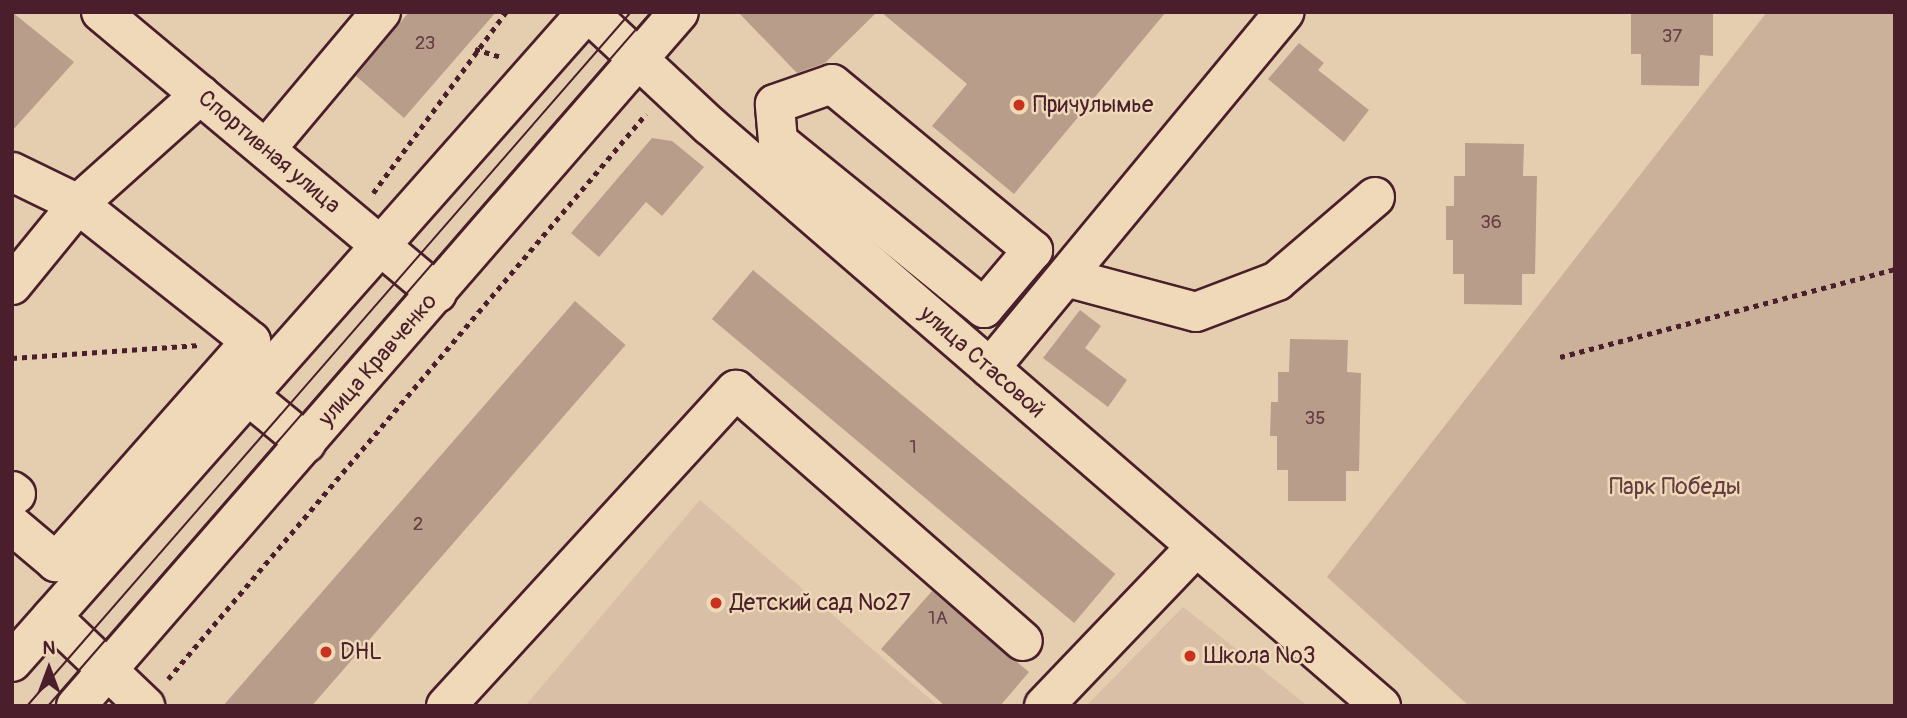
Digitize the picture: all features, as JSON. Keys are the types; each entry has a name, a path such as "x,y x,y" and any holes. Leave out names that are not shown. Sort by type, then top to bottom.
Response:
{"main road":[{"name":"Спортивная улица","path":"100,12 437,293"},
{"path":"266,149 381,12"},
{"path":"12,662 383,246 587,12"},
{"name":"улица Стасовой","path":"587,12 668,89 1194,549 1381,706"},
{"name":"улица Кравченко","path":"76,706 679,12"},
{"path":"990,369 1069,278 1285,12"},
{"path":"832,84 1033,250 984,308 778,141 775,104 832,84"},
{"path":"12,285 78,204 200,94"},
{"path":"12,172 78,204 251,341 56,562 13,503"},
{"path":"1069,278 1196,312 1278,281 1375,197"},
{"path":"446,706 736,390 1023,641"},
{"path":"249,396 306,443"},
{"path":"1044,706 1194,549"},
{"path":"52,617 145,706"}],"path":[{"path":"353,221 506,12"},
{"path":"145,706 668,89"},
{"path":"1560,356 1895,270"},
{"path":"12,358 251,341"}],"shaded area":[{"name":"Детский сад №27","path":"700,500 938,706 525,706"},
{"name":"Школа №3","path":"1183,607 1308,706 1086,706"}],"green space":[{"name":"Парк Победы","path":"1767,12 1895,12 1895,706 1469,706 1327,577"}],"building":[{"path":"12,12 74,62 12,131"},
{"path":"409,12 496,12 404,118 356,76"},
{"path":"738,12 877,12 825,63 797,73"},
{"name":"Причулымье","path":"881,12 1166,12 1014,194 932,126 967,84"},
{"path":"1631,12 1713,12 1713,56 1700,55 1699,86 1641,85 1641,54 1631,54"},
{"path":"1299,43 1324,63 1318,70 1369,110 1344,142 1268,79"},
{"path":"652,138 672,141 704,167 662,216 646,202 599,257 571,233"},
{"path":"1465,143 1524,144 1523,176 1537,176 1535,274 1522,274 1522,305 1464,304 1464,274 1453,274 1453,240 1446,240 1446,206 1454,206 1454,176 1465,176"},
{"path":"753,270 1115,574 1074,623 712,319"},
{"path":"575,301 626,345 312,706 223,706"},
{"path":"1080,310 1101,326 1085,348 1127,380 1108,407 1043,358"},
{"path":"1290,339 1348,340 1347,372 1361,373 1359,471 1346,471 1346,501 1288,501 1288,470 1277,470 1277,436 1270,436 1271,402 1278,402 1278,372 1289,372"},
{"path":"932,591 1029,672 1000,706 945,706 881,649"}],"tram line":[{"path":"27,706 631,12"},
{"path":"48,706 651,12"}],"place":[{"name":"Причулымье","path":"1019,105"},
{"name":"Детский сад №27","path":"716,603"},
{"name":"DHL","path":"326,652"},
{"name":"Школа №3","path":"1190,656"}]}
